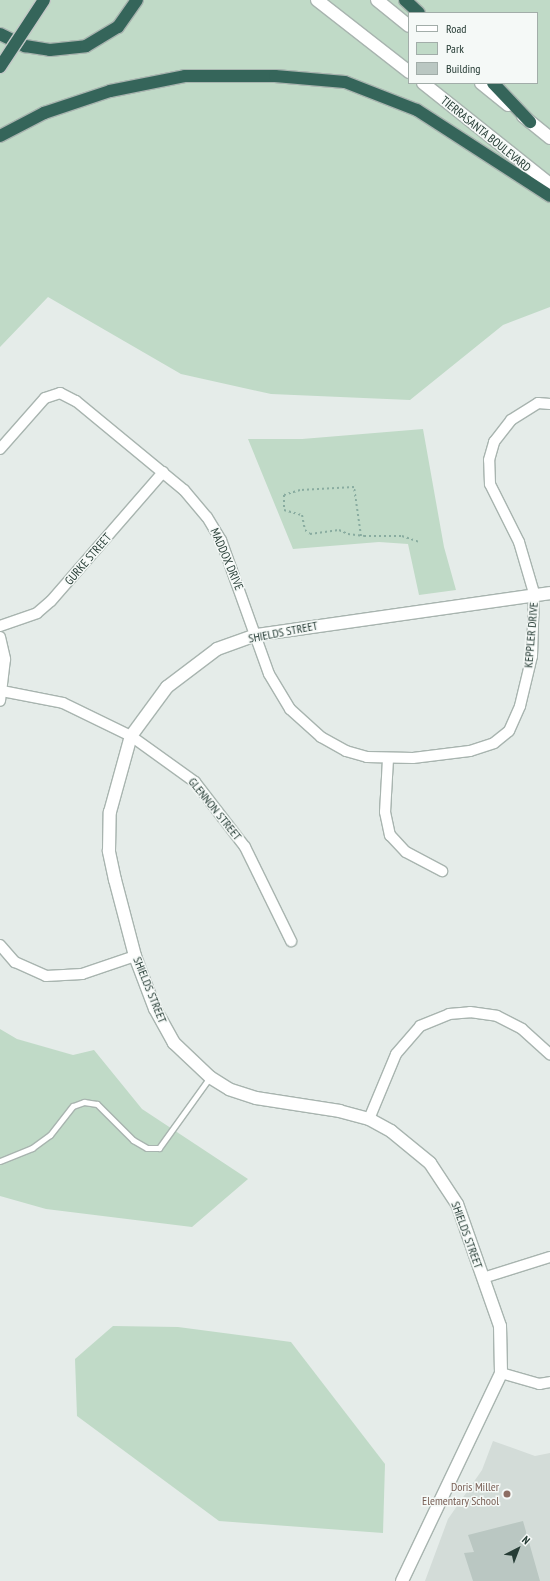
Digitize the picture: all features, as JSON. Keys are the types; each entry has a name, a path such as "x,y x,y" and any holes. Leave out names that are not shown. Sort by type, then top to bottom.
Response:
{"highway":[{"path":"0,67 44,0"},
{"path":"0,34 25,46 50,50 86,46 118,27 137,0"},
{"path":"405,0 418,12"},
{"path":"0,136 44,113 110,91 185,76 275,76 345,82 417,110 550,196"},
{"path":"495,84 530,122"}],"street":[{"path":"317,0 408,71"},
{"path":"377,0 408,25"},
{"name":"TIERRASANTA BOULEVARD","path":"424,84 550,184"},
{"path":"482,84 550,138"},
{"name":"MADDOX DRIVE","path":"0,449 46,398 60,393 76,401 163,472 197,503 221,540 256,635 268,674 290,709 322,737 346,751 388,759"},
{"name":"KEPPLER DRIVE","path":"388,759 470,751 494,743 509,731 520,706 532,656 534,593 518,542 490,484 489,460 494,442 511,420 538,403 550,404"},
{"name":"GURKE STREET","path":"0,626 37,613 51,601 163,472"},
{"name":"SHIELDS STREET","path":"402,1581 502,1373 500,1326 457,1204 443,1179 411,1145 369,1119 256,1098 210,1077 174,1044 155,1010 135,956 110,851 110,812 131,736 167,687 195,663 217,649 256,635 534,593 550,593"},
{"path":"0,637 5,658 0,701"},
{"name":"GLENNON STREET","path":"2,691 63,703 131,736 195,782 261,872 291,941"},
{"path":"388,759 385,812 390,835 406,852 442,872"},
{"path":"0,945 15,962 46,976 82,974 135,956"},
{"path":"369,1119 396,1054 420,1026 449,1014 497,1016 522,1029 550,1054"},
{"path":"483,1278 550,1257"},
{"path":"502,1373 539,1384 550,1382"}],"lane":[{"path":"0,1161 32,1148 50,1135 73,1106 84,1102 97,1104 133,1140 147,1148 159,1148 210,1077"}],"path":[{"path":"360,536 354,487 300,490 284,495 284,510 302,515 305,530 310,534 339,530 360,536 402,536 419,542"}],"shaded area":[{"name":"Doris Miller Elementary School","path":"493,1441 535,1456 550,1453 550,1581 425,1581 448,1519 482,1470"}],"green space":[{"path":"0,0 550,0 550,307 503,325 410,400 271,394 181,374 48,297 0,347"},
{"path":"423,429 444,547 456,590 419,595 408,544 379,542 293,549 248,439 302,439"},
{"path":"0,1029 17,1039 73,1055 94,1050 142,1109 248,1179 192,1227 46,1209 0,1196"},
{"path":"113,1326 178,1327 291,1342 385,1464 383,1533 219,1521 77,1416 75,1359"}],"building":[{"path":"523,1521 540,1581 473,1581 464,1553 474,1552 468,1535"}],"place":[{"name":"Doris Miller Elementary School","path":"507,1494"}]}
